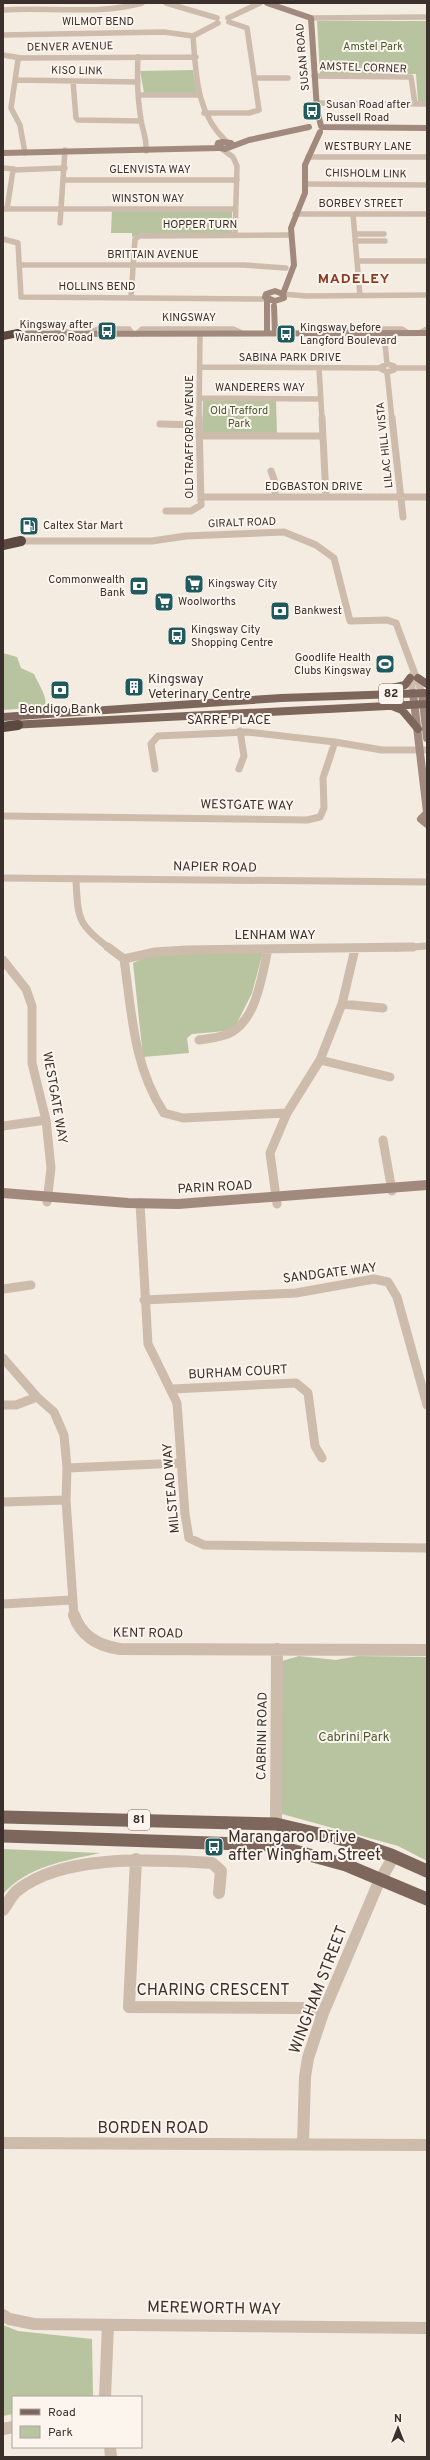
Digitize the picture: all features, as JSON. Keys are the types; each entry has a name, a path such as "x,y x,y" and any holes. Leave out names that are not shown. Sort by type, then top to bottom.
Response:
{"highway":[{"path":"3,334 18,333"},
{"path":"3,545 21,541"},
{"path":"3,727 18,725"}],"main road":[{"path":"360,694 392,689 404,685 414,677 427,684"},
{"name":"82","path":"3,717 360,694 425,693"},
{"name":"82","path":"18,725 426,704"},
{"path":"388,705 402,710 418,729"},
{"name":"81","path":"3,1817 276,1824 309,1830 394,1856 427,1871"},
{"name":"81","path":"3,1836 273,1845 346,1865 381,1878 427,1899"}],"street":[{"path":"3,10 36,8 122,9 142,3"},
{"path":"166,3 217,20 229,20 247,28 259,110 249,113 204,113"},
{"path":"229,20 260,3"},
{"name":"SUSAN ROAD","path":"267,3 310,18 318,116 322,129"},
{"path":"310,18 427,17"},
{"path":"217,20 193,36 200,95 204,113 218,135 230,144 237,166 235,235"},
{"name":"WILMOT BEND","path":"3,35 164,32 193,36"},
{"path":"3,55 21,58"},
{"path":"138,57 141,121 147,137 146,151"},
{"name":"DENVER AVENUE","path":"25,151 20,125 11,108 18,60 21,58 196,57"},
{"name":"AMSTEL CORNER","path":"314,76 411,77 414,104"},
{"path":"255,78 288,78"},
{"name":"KISO LINK","path":"16,80 138,82"},
{"path":"73,80 76,118 78,120 141,121"},
{"path":"140,95 200,95"},
{"path":"317,103 427,104"},
{"path":"314,142 310,129 318,116"},
{"path":"3,151 200,150 310,129 427,128"},
{"path":"275,333 274,308 281,297 294,265 291,235 295,214 305,193 305,166 314,142 322,129"},
{"path":"218,135 219,146 233,157"},
{"path":"60,223 65,151"},
{"name":"WESTBURY LANE","path":"308,157 427,157"},
{"path":"3,168 65,168"},
{"path":"14,169 12,172 5,209 60,209"},
{"name":"GLENVISTA WAY","path":"64,180 237,180"},
{"name":"CHISHOLM LINK","path":"305,184 427,185"},
{"name":"WINSTON WAY","path":"60,209 236,209"},
{"name":"BORBEY STREET","path":"295,214 427,214"},
{"path":"353,214 360,296"},
{"path":"355,234 384,234"},
{"name":"HOPPER TURN","path":"134,265 135,239 140,236 291,235"},
{"name":"HOLLINS BEND","path":"3,239 16,241 18,243 21,297 268,296"},
{"path":"355,241 385,240"},
{"path":"266,333 268,296 279,285 292,253"},
{"path":"357,261 427,261"},
{"name":"BRITTAIN AVENUE","path":"19,265 244,264 286,268"},
{"path":"131,297 134,265"},
{"path":"268,296 427,295"},
{"name":"KINGSWAY","path":"134,334 142,329 233,329 242,333"},
{"name":"KINGSWAY","path":"335,333 342,329 402,329 408,333"},
{"name":"KINGSWAY","path":"18,333 384,334 423,333 427,329"},
{"name":"OLD TRAFFORD AVENUE","path":"166,511 191,511 201,505 199,436 201,367 200,334"},
{"path":"384,334 387,364"},
{"path":"395,368 387,364 382,365 379,368 386,372 395,368 427,368"},
{"name":"SABINA PARK DRIVE","path":"201,367 379,368"},
{"path":"319,368 319,399 323,436 326,496"},
{"name":"LILAC HILL VISTA","path":"386,372 403,517"},
{"name":"WANDERERS WAY","path":"200,398 319,399"},
{"path":"160,424 199,424"},
{"path":"199,436 323,436"},
{"path":"271,471 275,482 275,497"},
{"name":"EDGBASTON DRIVE","path":"201,497 427,497"},
{"name":"GIRALT ROAD","path":"3,541 152,541 186,536 278,531 292,534 326,551 334,558 350,621 387,620 396,623 414,677 425,693 427,738"},
{"name":"GIRALT ROAD","path":"414,677 413,693 416,704 418,729 424,751 427,813 421,819 427,826"},
{"path":"239,769 244,756 240,731"},
{"name":"SARRE PLACE","path":"155,769 151,744 158,736 240,731 291,734 335,742"},
{"path":"335,742 382,750 424,751"},
{"name":"WESTGATE WAY","path":"3,816 307,820 320,817 324,808 323,778 335,742"},
{"name":"NAPIER ROAD","path":"3,878 76,880 427,882"},
{"path":"76,880 78,915 92,936 124,959 137,1054 155,1099 164,1113 183,1118 287,1113"},
{"name":"LENHAM WAY","path":"124,959 143,954 183,949 355,949 427,946"},
{"path":"199,1040 232,1033 242,1024 258,990 268,949"},
{"path":"277,1201 270,1153 287,1113 320,1060 342,1004 355,949"},
{"name":"WESTGATE WAY","path":"3,960 26,989 32,1006 32,1063 46,1120 51,1168 48,1199"},
{"path":"342,1004 383,1008"},
{"path":"320,1060 390,1076"},
{"path":"3,1126 46,1120"},
{"path":"383,1140 391,1189"},
{"name":"PARIN ROAD","path":"3,1193 48,1199 140,1206 277,1201 427,1185"},
{"name":"PARIN ROAD","path":"391,1189 427,1190"},
{"name":"PARIN ROAD","path":"3,1200 48,1199"},
{"name":"MILSTEAD WAY","path":"140,1206 144,1300 150,1352 172,1389 180,1425 181,1463 187,1533 189,1538 198,1543 427,1548"},
{"name":"SANDGATE WAY","path":"144,1300 296,1292 374,1280 388,1282 395,1290 427,1405"},
{"path":"3,1289 31,1285"},
{"name":"KENT ROAD","path":"3,1358 37,1397 54,1412 61,1424 64,1435 67,1468 66,1500 71,1600 74,1616 83,1631 95,1642 109,1648 427,1650"},
{"name":"BURHAM COURT","path":"172,1389 296,1384 308,1393 315,1446 322,1458"},
{"path":"3,1406 16,1405 37,1397"},
{"path":"67,1468 181,1463"},
{"path":"3,1502 66,1500"},
{"path":"3,1604 71,1600"},
{"name":"CABRINI ROAD","path":"276,1824 277,1649"},
{"name":"WINGHAM STREET","path":"303,2144 305,2077 308,2058 323,2013 381,1878 394,1856"},
{"path":"3,1910 17,1891 43,1876 88,1865 136,1860 212,1862 221,1871 219,1893"},
{"name":"CHARING CRESCENT","path":"136,1860 129,2006 302,2008 323,2013"},
{"name":"BORDEN ROAD","path":"3,2143 427,2145"},
{"name":"MEREWORTH WAY","path":"3,2315 9,2319 34,2324 427,2328"},
{"path":"105,2396 108,2325"}],"green space":[{"name":"Amstel Park","path":"317,21 427,21 427,102 418,102 416,74 320,74"},
{"path":"193,70 197,93 144,93 140,71"},
{"path":"112,210 232,211 232,234 141,234 132,237 132,233 111,233"},
{"name":"Old Trafford Park","path":"203,400 276,400 277,434 202,434"},
{"path":"3,653 17,657 21,668 34,674 44,694 46,703 45,707 3,710"},
{"path":"263,952 252,993 235,1027 227,1031 192,1034 187,1038 189,1053 143,1057 133,963 151,955"},
{"name":"Cabrini Park","path":"299,1656 336,1660 358,1656 427,1657 427,1861 398,1846 282,1814 282,1661"},
{"path":"3,1849 100,1853 61,1862 35,1871 24,1877 3,1894"},
{"path":"3,2325 18,2331 92,2339 93,2396 12,2396 12,2414 3,2416"}],"place":[{"name":"Susan Road after Russell Road","path":"312,111"},
{"name":"Kingsway after Wanneroo Road","path":"107,331"},
{"name":"Kingsway before Langford Boulevard","path":"286,334"},
{"name":"Caltex Star Mart","path":"29,526"},
{"name":"Kingsway City","path":"194,584"},
{"name":"Commonwealth Bank","path":"139,586"},
{"name":"Woolworths","path":"164,602"},
{"name":"Bankwest","path":"280,611"},
{"name":"Kingsway City Shopping Centre","path":"177,636"},
{"name":"Goodlife Health Clubs Kingsway","path":"385,664"},
{"name":"Kingsway Veterinary Centre","path":"134,687"},
{"name":"Bendigo Bank","path":"60,690"},
{"name":"Marangaroo Drive after Wingham Street","path":"214,1847"}],"district":[{"name":"MADELEY","path":"354,279"}]}
